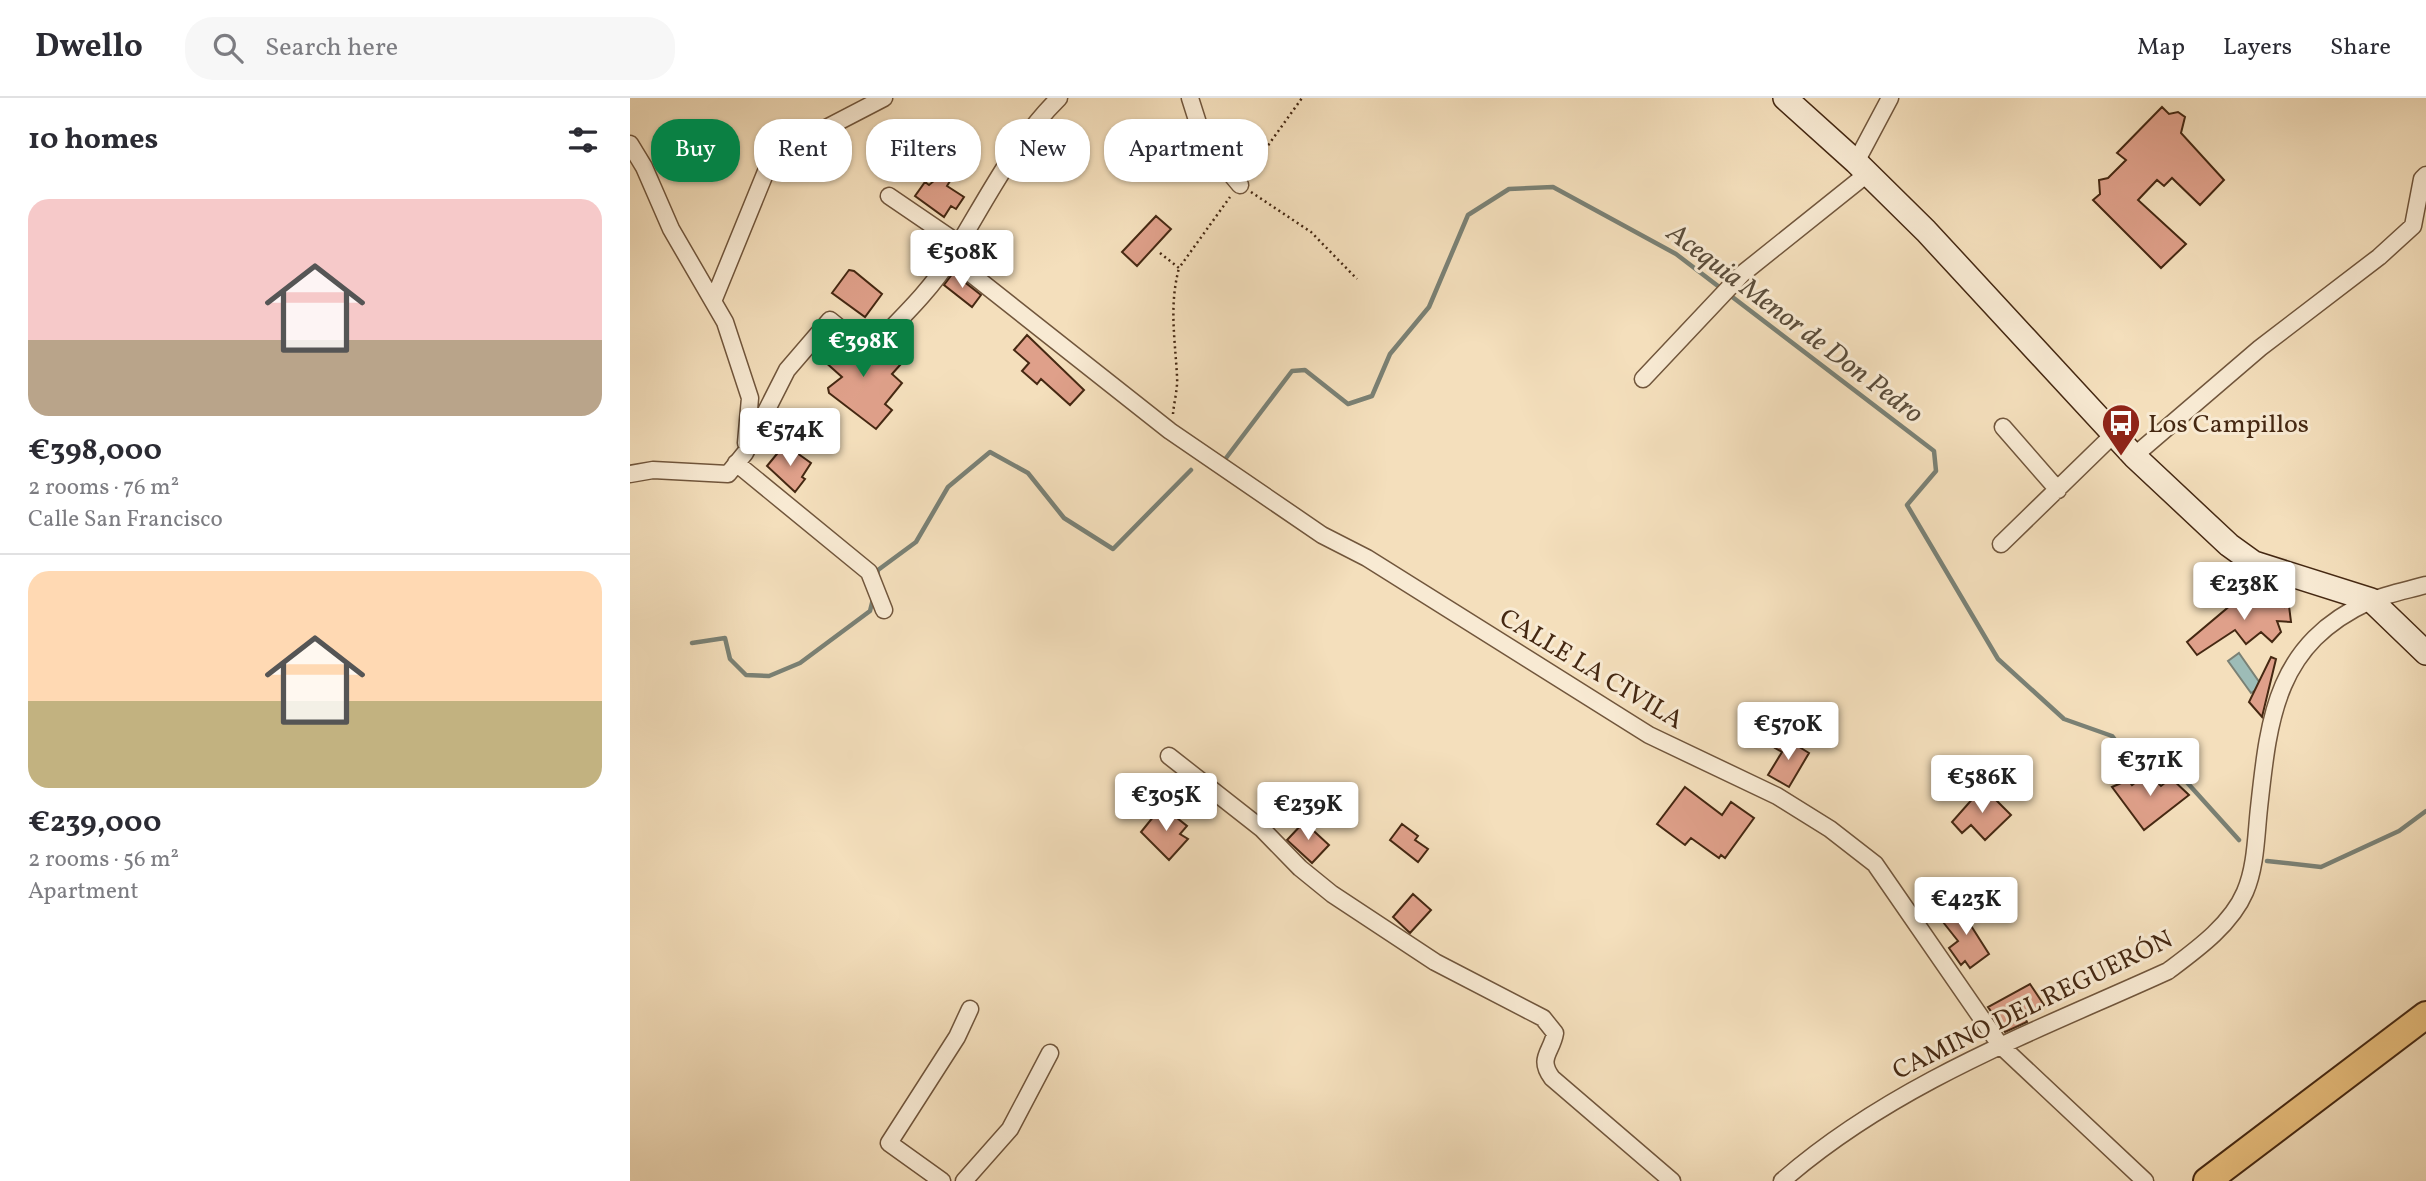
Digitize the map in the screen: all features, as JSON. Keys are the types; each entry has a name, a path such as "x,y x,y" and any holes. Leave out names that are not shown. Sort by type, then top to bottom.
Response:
{"main road":[{"path":"1784,98 1926,231 2134,456 2229,545 2254,562 2371,600 2426,653"},
{"path":"2207,1181 2426,1015"}],"street":[{"path":"714,299 769,164 781,146 805,139 884,98"},
{"path":"630,474 653,470 728,474 740,458 787,370 830,320 856,342 874,346 954,251 1014,156 1045,111 1059,98"},
{"path":"1191,98 1204,142 1240,185"},
{"path":"1643,379 1742,274 1861,168 1890,98"},
{"path":"630,144 644,167 671,229 725,322 750,398 740,458"},
{"path":"2134,456 2260,348 2379,257 2413,226 2422,179 2426,175"},
{"name":"CALLE LA CIVILA","path":"889,197 1170,432 1322,535 1367,558 1649,735 1777,796 1830,829 1875,864 2000,1045 2145,1181"},
{"path":"2003,427 2058,490"},
{"path":"2001,544 2114,434"},
{"path":"740,458 869,572 884,610"},
{"name":"CAMINO DEL REGUERÓN","path":"1782,1181 1875,1111 2000,1045 2168,971 2199,948 2227,919 2245,892 2253,859 2265,750 2283,683 2307,642 2328,624 2371,600 2426,585"},
{"path":"1170,756 1262,829 1300,868 1332,894 1453,973 1543,1018 1555,1033 1544,1057 1544,1064 1552,1078 1672,1181"},
{"path":"942,1181 889,1143 957,1037 970,1009"},
{"path":"964,1181 1010,1129 1050,1053"}],"path":[{"path":"1240,185 1311,232 1357,279"},
{"path":"1170,432 1178,378 1172,344 1172,295 1179,268"}],"water":[{"path":"2239,653 2262,686 2251,693 2228,661"}],"building":[{"path":"2162,107 2169,114 2178,112 2185,117 2181,133 2224,180 2200,205 2172,178 2164,186 2157,180 2138,200 2186,244 2161,268 2093,200 2100,194 2099,180 2108,178 2126,160 2117,153"},
{"path":"925,182 929,185 933,182 949,182 947,186 964,197 956,209 951,206 944,217 915,196"},
{"path":"1156,216 1171,229 1137,266 1122,252"},
{"path":"849,270 854,271 882,294 865,317 832,293"},
{"path":"953,273 981,295 972,307 944,285"},
{"path":"831,335 872,364 893,342 909,355 892,374 902,383 885,404 892,410 876,429 829,393 828,388 842,377 815,353"},
{"path":"1027,335 1084,390 1070,405 1041,379 1037,384 1022,371 1029,363 1014,350"},
{"path":"790,448 811,463 802,477 805,479 795,492 767,466 781,449 786,453"},
{"path":"2244,594 2269,603 2272,597 2280,599 2285,607 2289,606 2291,622 2277,621 2281,632 2272,642 2261,632 2246,644 2235,630 2197,655 2187,642"},
{"path":"2271,657 2276,659 2262,717 2249,702"},
{"path":"1783,737 1809,753 1789,787 1768,775 1782,752 1775,748"},
{"path":"2148,773 2161,786 2171,778 2189,795 2144,830 2112,787 2128,780 2132,785"},
{"path":"1685,787 1722,815 1731,802 1754,818 1725,858 1721,855 1719,858 1691,838 1685,845 1657,824"},
{"path":"1983,787 2011,815 1985,840 1971,825 1962,833 1952,822"},
{"path":"1162,806 1187,826 1180,834 1188,839 1169,860 1141,832"},
{"path":"1304,822 1329,845 1312,863 1287,840"},
{"path":"1402,824 1418,836 1415,840 1428,849 1418,862 1390,840"},
{"path":"1413,894 1431,910 1410,933 1393,917"},
{"path":"1970,901 1979,912 1968,921 1989,954 1970,968 1965,961 1961,965 1949,948 1958,941 1943,922"},
{"path":"2030,984 2044,1005 2025,1018 2027,1022 2005,1032 1988,1007"}],"waterway":[{"name":"Acequia Menor de Don Pedro","path":"1223,462 1292,371 1305,370 1348,404 1372,396 1390,354 1429,307 1468,215 1509,189 1553,187 1676,254 1934,451 1936,471 1907,505 1998,659 2064,719 2112,736 2133,763 2183,778 2239,840"},
{"name":"Acequia Menor de Don Pedro","path":"877,576 878,570 916,542 948,487 990,452 1028,473 1064,518 1113,549 1191,470"},
{"name":"Acequia Menor de Don Pedro","path":"692,643 725,638 730,659 746,675 769,676 800,663 870,611 873,599"},
{"name":"Acequia Menor de Don Pedro","path":"2267,861 2321,867 2399,831 2426,811"}],"place":[{"name":"Los Campillos","path":"2121,457"}]}
